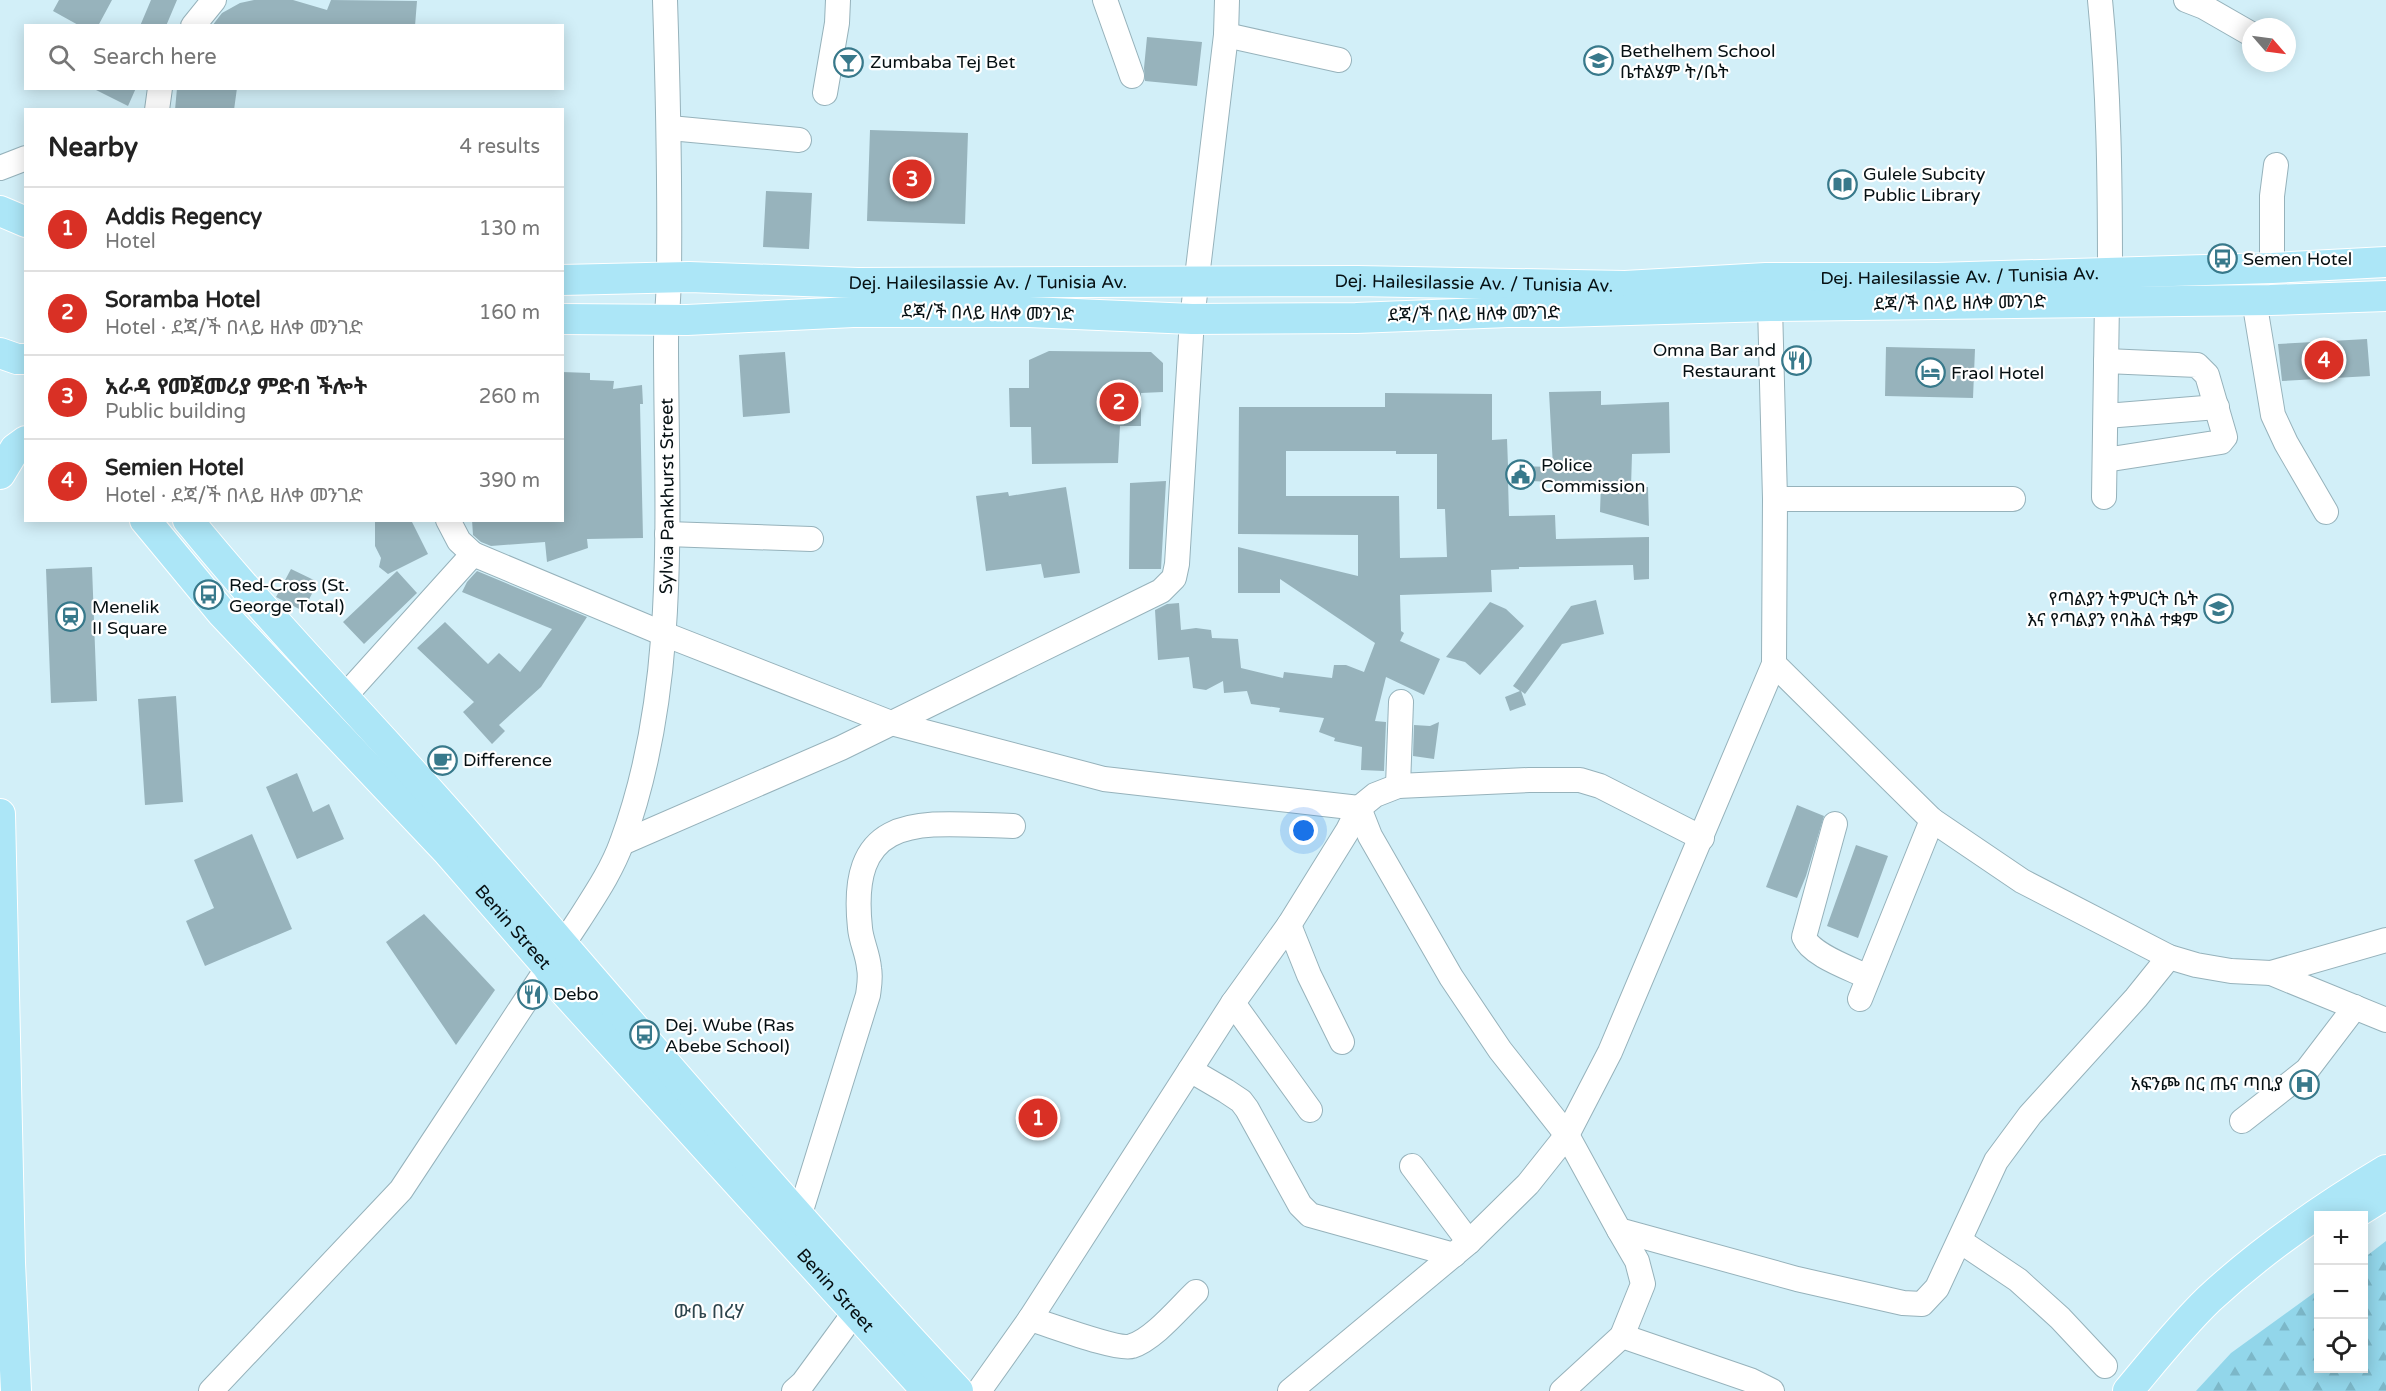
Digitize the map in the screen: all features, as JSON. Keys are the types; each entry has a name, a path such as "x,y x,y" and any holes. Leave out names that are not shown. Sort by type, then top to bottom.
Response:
{"main road":[{"path":"0,211 24,221"},
{"name":"Dej. Hailesilassie Av. / Tunisia Av.","path":"564,280 669,277 858,283 1357,281 1625,285 1768,292 1937,278 2271,268 2386,262"},
{"name":"ደጃ/ች በላይ ዘለቀ መንገድ","path":"564,319 666,320 853,312 1029,312 1192,320 1356,318 1558,312 1768,292 2107,301 2386,296"},
{"path":"0,474 15,449 24,442"},
{"name":"Benin Street","path":"147,522 222,613 456,842"},
{"name":"Benin Street","path":"190,522 228,569 344,697 456,842 555,956 564,991 792,1226 859,1301 927,1391"},
{"path":"0,814 10,1263 16,1391"},
{"path":"2128,1391 2216,1307 2276,1244 2333,1201 2386,1170"},
{"path":"2358,1211 2386,1194"},
{"path":"2153,1391 2181,1358 2216,1307 2314,1240"},
{"name":"Benin Street","path":"859,1301 958,1391"}],"street":[{"path":"195,24 214,0"},
{"name":"Sylvia Pankhurst Street","path":"211,1391 401,1190 603,882 622,843 640,781 652,721 664,634 667,534 666,320 669,277 670,128 665,0"},
{"path":"825,93 837,22 838,0"},
{"path":"1105,0 1132,76"},
{"path":"622,843 841,748 1161,591 1174,578 1177,564 1192,320 1211,145 1226,35 1227,0"},
{"path":"2100,0 2107,79 2110,272"},
{"path":"2186,0 2204,7 2242,29"},
{"path":"1226,35 1339,60"},
{"path":"157,108 160,90"},
{"path":"670,128 799,140"},
{"path":"0,168 24,160"},
{"path":"2271,268 2272,196 2276,165"},
{"path":"1290,1391 1461,1248 1528,1184 1567,1136 1610,1052 1774,664 1775,499 1768,292"},
{"path":"2254,300 2274,416 2286,442 2326,512"},
{"path":"2104,497 2107,301"},
{"path":"2105,460 2221,442 2225,437 2207,375 2197,365 2106,361"},
{"path":"2106,416 2217,407"},
{"path":"1775,499 2013,499"},
{"path":"449,522 459,541 473,554 664,634 891,723 1104,779 1359,808"},
{"path":"667,534 811,539"},
{"path":"344,697 473,554"},
{"path":"1774,664 1932,820 2022,881 2169,957 2196,965 2231,971 2271,973 2386,940"},
{"path":"1398,786 1401,702"},
{"path":"979,1391 1030,1318 1233,1004 1289,925 1348,830 1359,808 1375,795 1398,786 1580,780 1600,786 1702,838"},
{"path":"1359,808 1370,836 1451,977 1500,1050 1567,1136 1636,1261 1643,1284 1622,1336 1562,1391"},
{"path":"1834,824 1804,937 1807,945 1864,988 1932,820"},
{"path":"792,1226 868,995 870,969 860,930 858,894 866,860 883,837 902,829 927,824 1013,826"},
{"path":"1289,925 1342,1042"},
{"path":"1619,1230 1797,1279 1903,1303 1922,1304 1937,1288 1996,1161 2030,1115 2136,998 2169,957"},
{"path":"2271,973 2386,1020"},
{"path":"1233,1004 1310,1110"},
{"path":"2242,1121 2307,1070 2355,1007"},
{"path":"1190,1070 1241,1101 1300,1205 1310,1215 1461,1248"},
{"path":"1412,1166 1461,1248"},
{"path":"1960,1241 2018,1280 2060,1318 2105,1366"},
{"path":"1030,1318 1113,1344 1130,1347 1144,1341 1196,1292"},
{"path":"794,1391 803,1383 859,1301"},
{"path":"1622,1336 1749,1380 1772,1391"}],"green space":[{"path":"2386,1241 2386,1391 2196,1391 2231,1353 2314,1293 2314,1373 2368,1373 2368,1255"}],"building":[{"path":"59,0 112,0 99,24 76,24 53,11"},
{"path":"151,0 177,0 167,24 141,24"},
{"path":"254,0 293,0 327,10 331,0 417,1 415,24 214,24 222,13 240,3"},
{"path":"1147,37 1202,42 1197,86 1145,81"},
{"path":"96,90 135,90 128,106"},
{"path":"177,90 237,90 234,108 175,108"},
{"path":"870,130 968,133 965,224 867,221"},
{"path":"766,191 812,193 809,249 763,247"},
{"path":"2367,339 2370,376 2282,381 2278,344"},
{"name":"Fraol Hotel","path":"1886,347 1975,349 1973,398 1885,396"},
{"path":"1049,351 1151,352 1163,363 1163,392 1141,393 1141,426 1120,426 1118,463 1032,464 1031,427 1010,427 1009,388 1029,388 1029,360"},
{"path":"785,352 790,413 743,417 739,355"},
{"path":"564,372 590,373 590,380 614,381 613,389 642,385 643,404 640,404 643,538 587,539 588,548 547,562 545,542 491,546 481,542 473,535 472,522 564,522"},
{"path":"1601,391 1601,405 1669,402 1670,453 1632,454 1631,487 1648,487 1649,526 1600,512 1601,484 1508,480 1509,516 1555,515 1556,539 1649,537 1649,579 1634,580 1633,565 1519,567 1519,569 1491,570 1492,592 1400,595 1401,631 1404,633 1400,641 1440,659 1424,695 1386,677 1375,721 1386,722 1384,771 1361,770 1362,747 1334,741 1335,738 1319,732 1324,718 1279,712 1280,708 1251,704 1247,691 1224,693 1223,681 1206,690 1193,688 1189,657 1158,660 1155,610 1167,604 1179,603 1181,630 1196,628 1211,630 1212,638 1238,639 1241,668 1283,678 1284,672 1332,678 1334,665 1346,665 1364,672 1375,643 1280,579 1280,593 1238,593 1238,547 1358,576 1358,535 1238,534 1239,407 1385,407 1385,393 1492,394 1492,440 1507,439 1508,466 1553,467 1549,392","holes":["1286,451 1396,451 1396,454 1437,454 1437,509 1445,509 1447,557 1400,558 1399,496 1286,496"]},
{"path":"1166,481 1161,569 1129,569 1130,483"},
{"path":"1066,487 1080,573 1044,578 1041,564 986,571 976,496 1008,492 1009,496"},
{"path":"375,522 412,522 428,554 388,574 379,567 381,558 375,546"},
{"path":"92,567 97,701 51,703 46,569"},
{"path":"291,569 318,582 303,611 276,597"},
{"path":"397,571 417,593 364,644 343,622"},
{"path":"477,571 587,617 541,687 499,725 505,731 492,744 463,712 474,702 417,648 445,622 488,664 499,653 520,672 552,629 462,592"},
{"path":"1596,600 1604,634 1562,644 1525,694 1521,691 1526,705 1510,711 1505,697 1520,691 1513,686 1571,606"},
{"path":"1490,602 1506,609 1524,626 1480,675 1465,662 1446,657"},
{"path":"176,696 183,802 145,805 138,699"},
{"path":"1439,722 1434,759 1413,756 1414,725 1430,726"},
{"path":"297,773 313,812 329,804 344,839 297,859 266,787"},
{"path":"1797,805 1824,816 1797,898 1766,887"},
{"path":"252,834 292,929 205,966 186,921 214,908 194,860"},
{"path":"1856,845 1888,856 1858,938 1827,926"},
{"path":"424,914 495,990 456,1045 386,942"}],"place":[{"name":"Bethelhem School ቤተልሄም ት/ቤት","path":"1599,61"},
{"name":"Zumbaba Tej Bet","path":"849,62"},
{"name":"አራዳ የመጀመሪያ ምድብ ችሎት","path":"912,179"},
{"name":"Gulele Subcity Public Library","path":"1842,184"},
{"name":"Semen Hotel","path":"2222,259"},
{"name":"Omna Bar and Restaurant","path":"1797,360"},
{"name":"Semien Hotel","path":"2324,360"},
{"name":"Fraol Hotel","path":"1930,373"},
{"name":"Soramba Hotel","path":"1119,402"},
{"name":"Police Commission","path":"1520,475"},
{"name":"Red-Cross (St. George Total)","path":"208,595"},
{"name":"የጣልያን ትምህርት ቤት እና የጣልያን የባሕል ተቋም","path":"2219,609"},
{"name":"Menelik II Square","path":"71,617"},
{"name":"Difference","path":"442,760"},
{"name":"Debo","path":"532,994"},
{"name":"Dej. Wube (Ras Abebe School)","path":"644,1035"},
{"name":"አፍንጮ በር ጤና ጣቢያ","path":"2304,1084"},
{"name":"Addis Regency","path":"1038,1118"}],"district":[{"name":"ውቤ በረሃ","path":"709,1311"}]}
